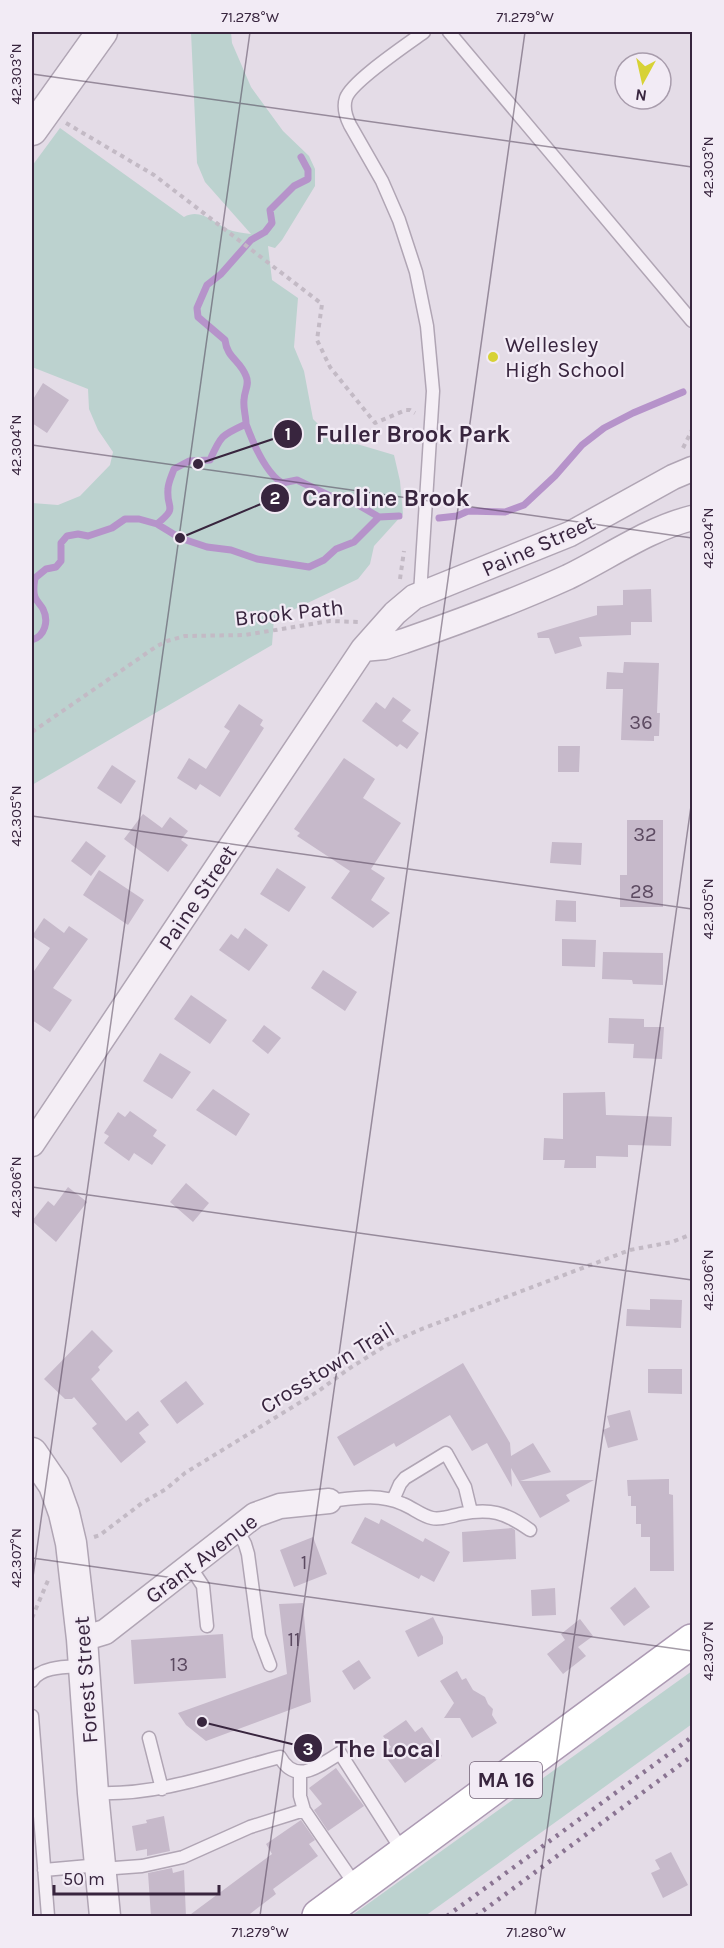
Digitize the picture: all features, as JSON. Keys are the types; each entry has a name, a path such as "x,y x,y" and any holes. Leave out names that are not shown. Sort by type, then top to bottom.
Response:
{"main road":[{"name":"MA 16","path":"319,1917 693,1641"}],"street":[{"path":"38,120 102,32"},
{"name":"Paine Street","path":"32,1144 363,649 402,606 410,588 570,534 673,477 686,460"},
{"name":"Paine Street","path":"363,649 385,647 404,641 525,595 585,568 655,531 693,518"},
{"name":"Forest Street","path":"32,1453 47,1473 60,1499 68,1527 84,1653 93,1793 105,1917"},
{"name":"Grant Avenue","path":"84,1653 105,1632 255,1515 267,1509 329,1501"}],"lane":[{"path":"410,588 433,391 427,326 416,272 399,220 382,181 346,117 345,107 346,98 357,83 424,32"},
{"path":"449,32 693,321"},
{"path":"393,1500 405,1478 446,1453 465,1487 471,1512"},
{"path":"329,1501 373,1497 393,1500 438,1519 487,1511 517,1520 530,1530"},
{"path":"236,1528 248,1554 259,1636 270,1665"},
{"path":"189,1565 202,1586 207,1626"},
{"path":"32,1681 36,1675 84,1653"},
{"path":"32,1716 48,1917"},
{"path":"149,1738 162,1789"},
{"path":"93,1793 113,1794 162,1789 279,1757 288,1768 300,1772 314,1769 340,1753 405,1855"},
{"path":"300,1772 300,1796 304,1810 359,1889"},
{"path":"44,1870 142,1866 183,1857 250,1827 304,1810"}],"path":[{"path":"38,120 154,175 322,304 316,340 330,367 375,423 406,410 414,411 417,417"},
{"path":"686,460 685,446 693,430"},
{"path":"405,547 401,564 410,588"},
{"name":"Brook Path","path":"32,732 157,646 176,638 245,635 330,621 352,620 361,623"},
{"name":"Crosstown Trail","path":"72,1554 142,1503 166,1489 184,1473 317,1392 386,1346 419,1330 630,1250 672,1242 693,1234"}],"green space":[{"path":"191,32 231,32 232,43 251,87 283,131 309,156 315,169 315,186 282,240 275,248 268,246 272,280 298,298 294,347 304,371 313,419 330,436 394,455 400,481 403,514 374,546 370,564 358,579 274,619 272,645 32,785 32,503 58,505 80,496 110,465 113,452 98,430 89,409 88,389 32,367 32,166 60,128 184,217 201,215 230,230 251,234 205,182 197,163"},
{"path":"692,1671 692,1724 425,1916 351,1916"}],"building":[{"path":"43,383 69,400 47,433 32,423 32,401"},
{"path":"651,589 652,622 631,622 631,635 579,637 582,646 555,654 549,638 538,638 537,633 597,615 597,606 623,605 623,590"},
{"path":"624,662 659,663 657,713 660,713 659,736 654,736 654,741 621,740 623,689 606,689 607,672 623,673"},
{"path":"393,697 411,710 402,721 419,733 407,749 400,744 397,747 362,721 376,702 385,709"},
{"path":"239,704 263,720 260,725 264,728 220,797 200,784 196,790 177,778 189,758 206,769 230,731 224,727"},
{"path":"558,746 580,746 579,772 558,772"},
{"path":"344,758 375,779 363,798 401,823 371,869 385,878 371,900 390,913 373,928 331,898 350,871 297,836 300,833 294,829"},
{"path":"112,765 136,781 121,804 97,788"},
{"path":"143,814 162,828 170,817 188,831 181,840 188,845 168,872 124,839"},
{"path":"627,820 663,820 663,907 620,907 620,875 627,875"},
{"path":"86,841 106,856 91,876 71,861"},
{"path":"552,842 582,843 581,865 550,863"},
{"path":"277,868 306,887 289,912 260,894"},
{"path":"99,870 144,900 128,925 83,895"},
{"path":"556,900 576,901 576,922 555,921"},
{"path":"44,918 64,933 69,926 88,939 53,988 72,1000 50,1032 32,1020 32,974 50,948 32,936"},
{"path":"245,928 268,945 249,971 219,950 231,934 238,939"},
{"path":"562,939 596,940 595,967 562,966"},
{"path":"603,952 663,953 663,985 633,984 632,980 602,979"},
{"path":"323,970 357,992 345,1011 311,988"},
{"path":"191,995 227,1020 210,1044 174,1019"},
{"path":"609,1018 644,1019 644,1027 664,1027 662,1059 633,1058 634,1044 608,1043"},
{"path":"264,1025 281,1038 268,1054 252,1041"},
{"path":"160,1053 191,1072 172,1099 143,1081"},
{"path":"213,1089 250,1114 236,1136 196,1110"},
{"path":"605,1092 606,1115 672,1117 671,1146 628,1145 628,1157 596,1156 596,1168 564,1168 565,1160 543,1160 544,1138 563,1139 563,1093"},
{"path":"130,1111 157,1130 153,1136 166,1145 152,1165 134,1153 129,1161 104,1143 109,1136 104,1133 118,1112 125,1117"},
{"path":"186,1183 209,1203 193,1222 170,1202"},
{"path":"68,1187 87,1202 56,1242 32,1221 48,1201 54,1206"},
{"path":"650,1299 682,1300 681,1328 626,1326 627,1309 650,1310"},
{"path":"92,1330 113,1351 98,1367 100,1370 91,1379 126,1421 138,1411 149,1425 139,1433 146,1442 121,1463 92,1428 97,1424 74,1397 65,1399 44,1379"},
{"path":"463,1363 510,1443 511,1456 533,1443 551,1472 520,1481 594,1480 566,1495 570,1501 540,1518 511,1468 512,1487 487,1443 472,1451 450,1415 396,1447 394,1443 354,1466 337,1437"},
{"path":"648,1369 682,1369 682,1394 648,1393"},
{"path":"186,1381 204,1404 177,1424 160,1401"},
{"path":"630,1410 638,1440 608,1448 603,1430 610,1427 607,1416"},
{"path":"669,1479 669,1494 673,1495 674,1571 650,1571 650,1537 641,1537 641,1524 636,1524 636,1506 631,1506 627,1480"},
{"path":"365,1517 379,1524 381,1519 423,1542 425,1538 450,1552 434,1582 421,1575 419,1579 351,1543"},
{"path":"512,1528 515,1530 516,1559 463,1562 462,1532"},
{"path":"313,1537 327,1574 294,1587 280,1550"},
{"path":"635,1587 650,1607 624,1626 610,1608"},
{"path":"555,1588 556,1615 532,1616 531,1590"},
{"path":"303,1603 311,1702 206,1741 186,1725 178,1713 287,1674 279,1604"},
{"path":"433,1617 443,1637 443,1644 418,1657 405,1631"},
{"path":"580,1619 593,1636 578,1647 586,1656 563,1674 547,1654 565,1640 561,1634"},
{"path":"223,1634 226,1678 134,1684 131,1640"},
{"path":"359,1660 371,1678 354,1690 342,1671"},
{"path":"457,1671 462,1680 466,1678 473,1690 485,1697 493,1709 492,1715 497,1723 472,1738 460,1718 444,1718 454,1703 440,1681"},
{"path":"406,1720 415,1732 422,1727 442,1756 405,1783 383,1753 391,1747 383,1736"},
{"path":"336,1768 364,1806 328,1831 314,1810 322,1804 309,1788"},
{"path":"164,1816 170,1851 147,1856 147,1849 136,1851 132,1826"},
{"path":"301,1820 315,1840 309,1844 318,1856 273,1889 276,1894 246,1917 187,1917 272,1854 266,1844"},
{"path":"671,1852 688,1885 663,1898 651,1873 660,1869 655,1860"},
{"path":"172,1868 173,1873 184,1870 186,1917 151,1917 148,1873"}],"waterway":[{"path":"157,524 170,511 168,487 174,469 189,461 210,460 223,437 246,424 244,403 246,376 228,351 225,340 198,317 197,308 207,285 221,274 251,240 265,232 272,223 270,210 294,186 308,179 308,170 301,157"},
{"path":"439,518 457,516 468,511 505,512 524,505 555,476 582,445 604,428 683,392"},
{"path":"246,424 265,465 282,483 297,480 330,496 348,499 379,517"},
{"path":"32,640 43,632 46,623 43,609 34,595 35,578 46,569 56,567 61,561 61,543 67,536 78,534 88,536 112,528 125,519 139,519 157,524 180,538 207,547 231,550 257,559 309,567 324,560 336,549 354,542 379,517 399,516"}],"railway":[{"path":"447,1916 692,1737"},
{"path":"476,1916 692,1756"}],"place":[{"name":"Wellesley High School","path":"493,357"},
{"name":"Fuller Brook Park","path":"198,464"},
{"name":"Caroline Brook","path":"180,538"},
{"name":"The Local","path":"202,1722"}]}
